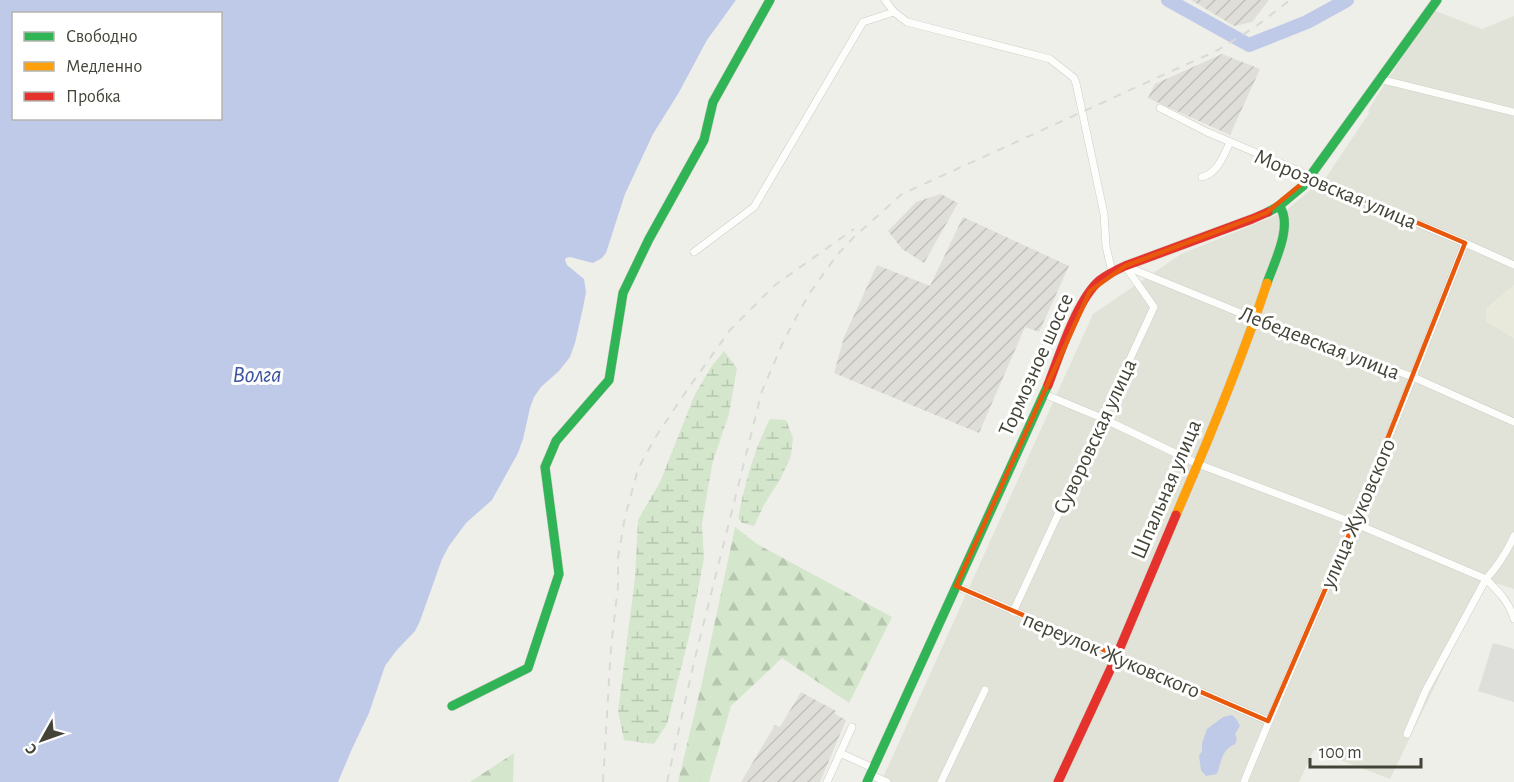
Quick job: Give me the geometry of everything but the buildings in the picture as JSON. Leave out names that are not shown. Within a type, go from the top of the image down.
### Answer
[{"type":"street","points":[[452,706],[528,668],[559,574],[545,467],[556,441],[609,380],[623,293],[649,239],[704,140],[713,102],[770,0]]},
{"type":"street","points":[[885,0],[894,12],[907,22],[1050,59],[1074,78],[1104,214],[1106,246],[1112,272]]},
{"type":"street","name":"Тормозное шоссе","points":[[870,775],[1044,394],[1079,309],[1090,291],[1112,272],[1243,223],[1279,206],[1295,193],[1310,177],[1437,0]]},
{"type":"street","points":[[694,252],[754,207],[863,22],[894,12]]},
{"type":"street","points":[[1379,79],[1514,112]]},
{"type":"street","name":"Морозовская улица","points":[[1160,108],[1230,142],[1381,209],[1514,265]]},
{"type":"street","points":[[1202,177],[1206,177],[1217,167],[1230,142]]},
{"type":"street","name":"Шпальная улица","points":[[1058,782],[1117,655],[1198,464],[1256,319],[1285,230],[1284,212],[1279,206]]},
{"type":"street","name":"улица Жуковского","points":[[1244,782],[1354,523],[1465,243]]},
{"type":"street","name":"Лебедевская улица","points":[[1125,266],[1256,319],[1413,377],[1514,422]]},
{"type":"street","name":"Суворовская улица","points":[[1013,612],[1154,307],[1125,266]]},
{"type":"street","points":[[1044,394],[1102,418],[1198,464],[1354,523],[1486,579],[1511,608],[1514,620]]},
{"type":"street","points":[[1407,734],[1426,690],[1486,579],[1495,570],[1514,536]]},
{"type":"street","name":"переулок Жуковского","points":[[956,586],[1268,721]]},
{"type":"street","points":[[941,782],[985,690]]},
{"type":"street","points":[[828,782],[852,727]]},
{"type":"street","points":[[840,753],[870,775],[887,782]]},
{"type":"highlighted area","points":[[1310,177],[1465,243],[1354,523],[1268,721],[956,586],[1090,291],[1125,266],[1266,213]]},
{"type":"shaded area","points":[[1191,0],[1269,0],[1252,22],[1234,26]]},
{"type":"shaded area","points":[[1433,10],[1482,29],[1514,16],[1514,285],[1486,309],[1486,321],[1514,338],[1514,589],[1486,580],[1390,779],[1314,750],[1299,782],[881,782],[1093,314],[1181,254],[1284,212],[1327,176]]},
{"type":"shaded area","points":[[1222,54],[1260,69],[1230,135],[1148,98],[1155,84]]},
{"type":"shaded area","points":[[941,194],[958,203],[924,263],[902,249],[888,231],[916,202]]},
{"type":"shaded area","points":[[963,217],[1069,266],[1039,332],[1025,327],[979,433],[834,373],[844,337],[877,265],[930,286]]},
{"type":"shaded area","points":[[1514,285],[1514,337],[1486,322],[1486,310]]},
{"type":"shaded area","points":[[1493,643],[1514,649],[1514,702],[1478,691]]},
{"type":"shaded area","points":[[801,692],[836,711],[835,714],[846,720],[820,782],[741,782],[775,725],[780,727]]},
{"type":"green space","points":[[724,351],[737,368],[729,414],[713,461],[702,524],[704,558],[690,632],[667,724],[654,744],[624,740],[618,711],[635,578],[638,520],[660,482],[695,394],[711,367]]},
{"type":"green space","points":[[770,419],[786,420],[793,438],[791,456],[754,526],[742,523],[738,518],[759,442]]},
{"type":"green space","points":[[735,527],[757,544],[892,617],[849,703],[782,658],[731,706],[709,782],[678,782],[703,678]]},
{"type":"green space","points":[[514,753],[513,782],[470,782]]},
{"type":"water","name":"Волга","points":[[0,0],[736,0],[707,40],[653,134],[625,194],[606,253],[593,263],[566,258],[567,265],[584,279],[586,292],[570,357],[534,397],[518,453],[492,500],[466,523],[449,546],[415,631],[385,666],[369,713],[338,782],[0,782]]},
{"type":"water","points":[[1232,715],[1240,726],[1235,734],[1237,739],[1235,744],[1224,753],[1217,774],[1206,776],[1201,770],[1199,756],[1207,729],[1223,717]]},
{"type":"waterway","points":[[1168,0],[1249,45],[1307,22],[1347,0]]},
{"type":"railway","points":[[667,782],[695,658],[762,391],[784,340],[809,294],[837,255],[902,194],[1218,50],[1255,27],[1290,0]]},
{"type":"railway","points":[[603,782],[611,647],[618,586],[618,558],[625,517],[638,469],[655,438],[730,330],[775,285],[854,229]]},
{"type":"traffic: fast","points":[[452,706],[528,668],[559,574],[545,467],[556,441],[609,380],[623,293],[649,239],[704,140],[713,102],[770,0]]},
{"type":"traffic: fast","points":[[1268,212],[1303,186],[1437,0]]},
{"type":"traffic: fast","points":[[1267,283],[1284,233],[1283,214],[1279,206]]},
{"type":"traffic: fast","points":[[867,782],[1048,385]]},
{"type":"traffic: slow","points":[[1176,515],[1224,400],[1267,283]]},
{"type":"traffic: jam","points":[[1048,385],[1076,314],[1100,280],[1125,266],[1268,212]]},
{"type":"traffic: jam","points":[[1058,782],[1117,655],[1176,515]]}]
